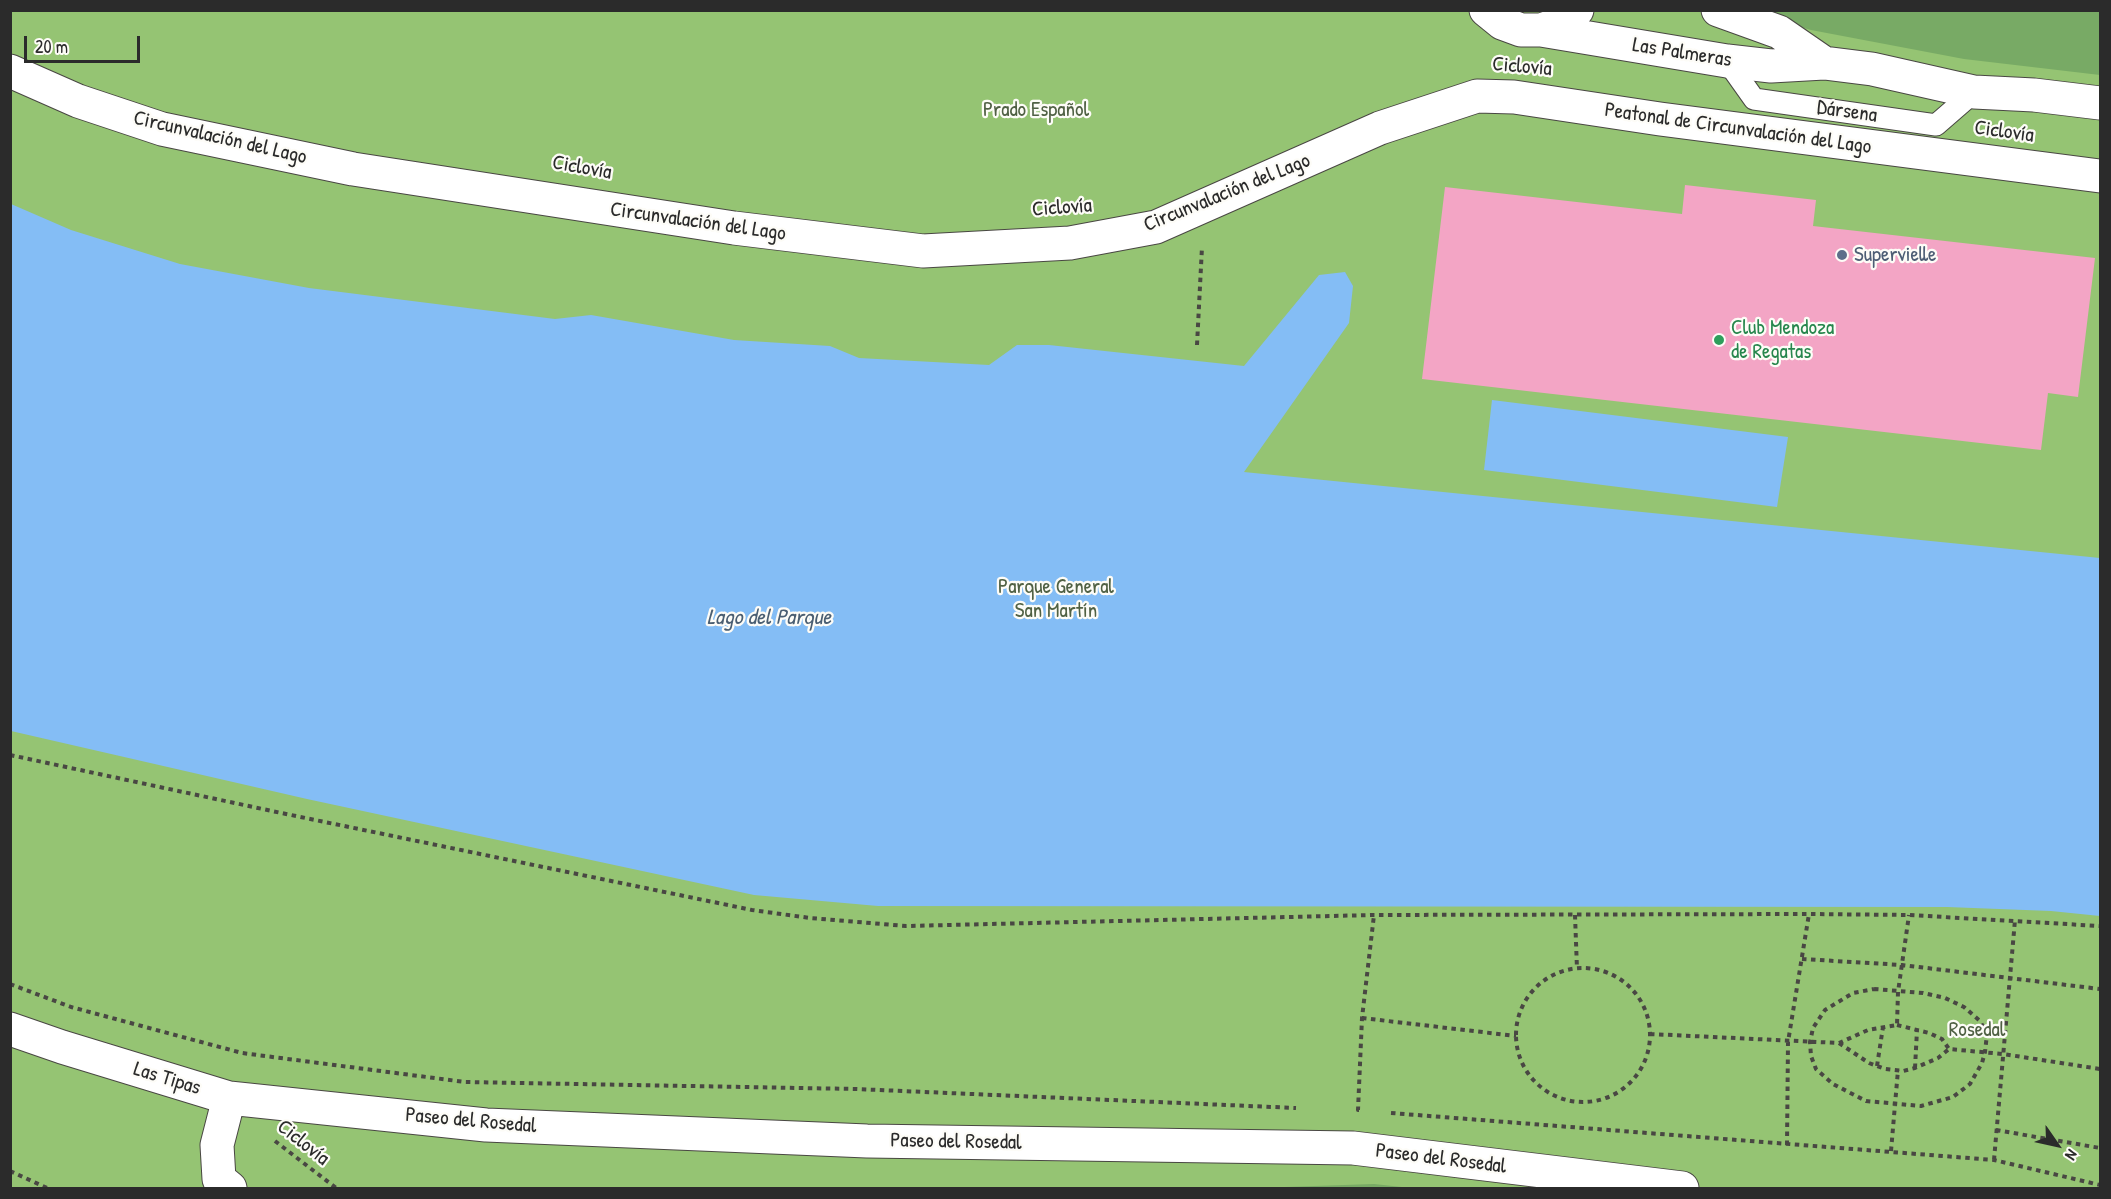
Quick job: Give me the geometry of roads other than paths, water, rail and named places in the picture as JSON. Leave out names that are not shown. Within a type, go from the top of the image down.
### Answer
[{"type":"street","name":"Las Palmeras","points":[[1486,10],[1502,23],[1521,30],[1540,30],[1727,61],[1771,66],[1824,63],[1872,69],[1974,92],[2034,95],[2100,103]]},
{"type":"street","points":[[1540,30],[1559,24],[1577,10]]},
{"type":"street","name":"Las Palmeras","points":[[1718,10],[1779,32],[1824,63]]},
{"type":"street","name":"Circunvalación del Lago","points":[[10,71],[78,101],[162,129],[353,169],[734,228],[922,251],[1070,243],[1156,227],[1380,128]]},
{"type":"street","name":"Peatonal de Circunvalación del Lago","points":[[1380,128],[1476,96],[1514,97],[1660,119],[2100,176]]},
{"type":"street","name":"Las Tipas","points":[[10,1029],[229,1098],[217,1145],[219,1179],[231,1188]]},
{"type":"street","name":"Paseo del Rosedal","points":[[229,1098],[486,1125],[867,1141],[1353,1148],[1682,1188]]},
{"type":"lane","name":"Dársena","points":[[1727,61],[1754,99],[1936,125],[1974,92]]},
{"type":"water","name":"Lago del Parque","points":[[11,204],[71,230],[180,264],[309,288],[555,319],[591,315],[734,340],[830,346],[859,358],[989,365],[1017,345],[1049,345],[1244,366],[1319,275],[1345,272],[1353,286],[1349,323],[1244,472],[2100,558],[2100,916],[2051,911],[1947,907],[878,906],[754,895],[307,799],[11,731]]},
{"type":"water","points":[[1492,400],[1788,437],[1777,507],[1484,470]]},
{"type":"place","name":"Supervielle","points":[[1842,255]]},
{"type":"place","name":"Club Mendoza de Regatas","points":[[1719,340]]},
{"type":"park label","name":"Prado Español","points":[[1036,110]]},
{"type":"park label","name":"Parque General San Martín","points":[[1056,599]]},
{"type":"park label","name":"Rosedal","points":[[1977,1030]]}]
